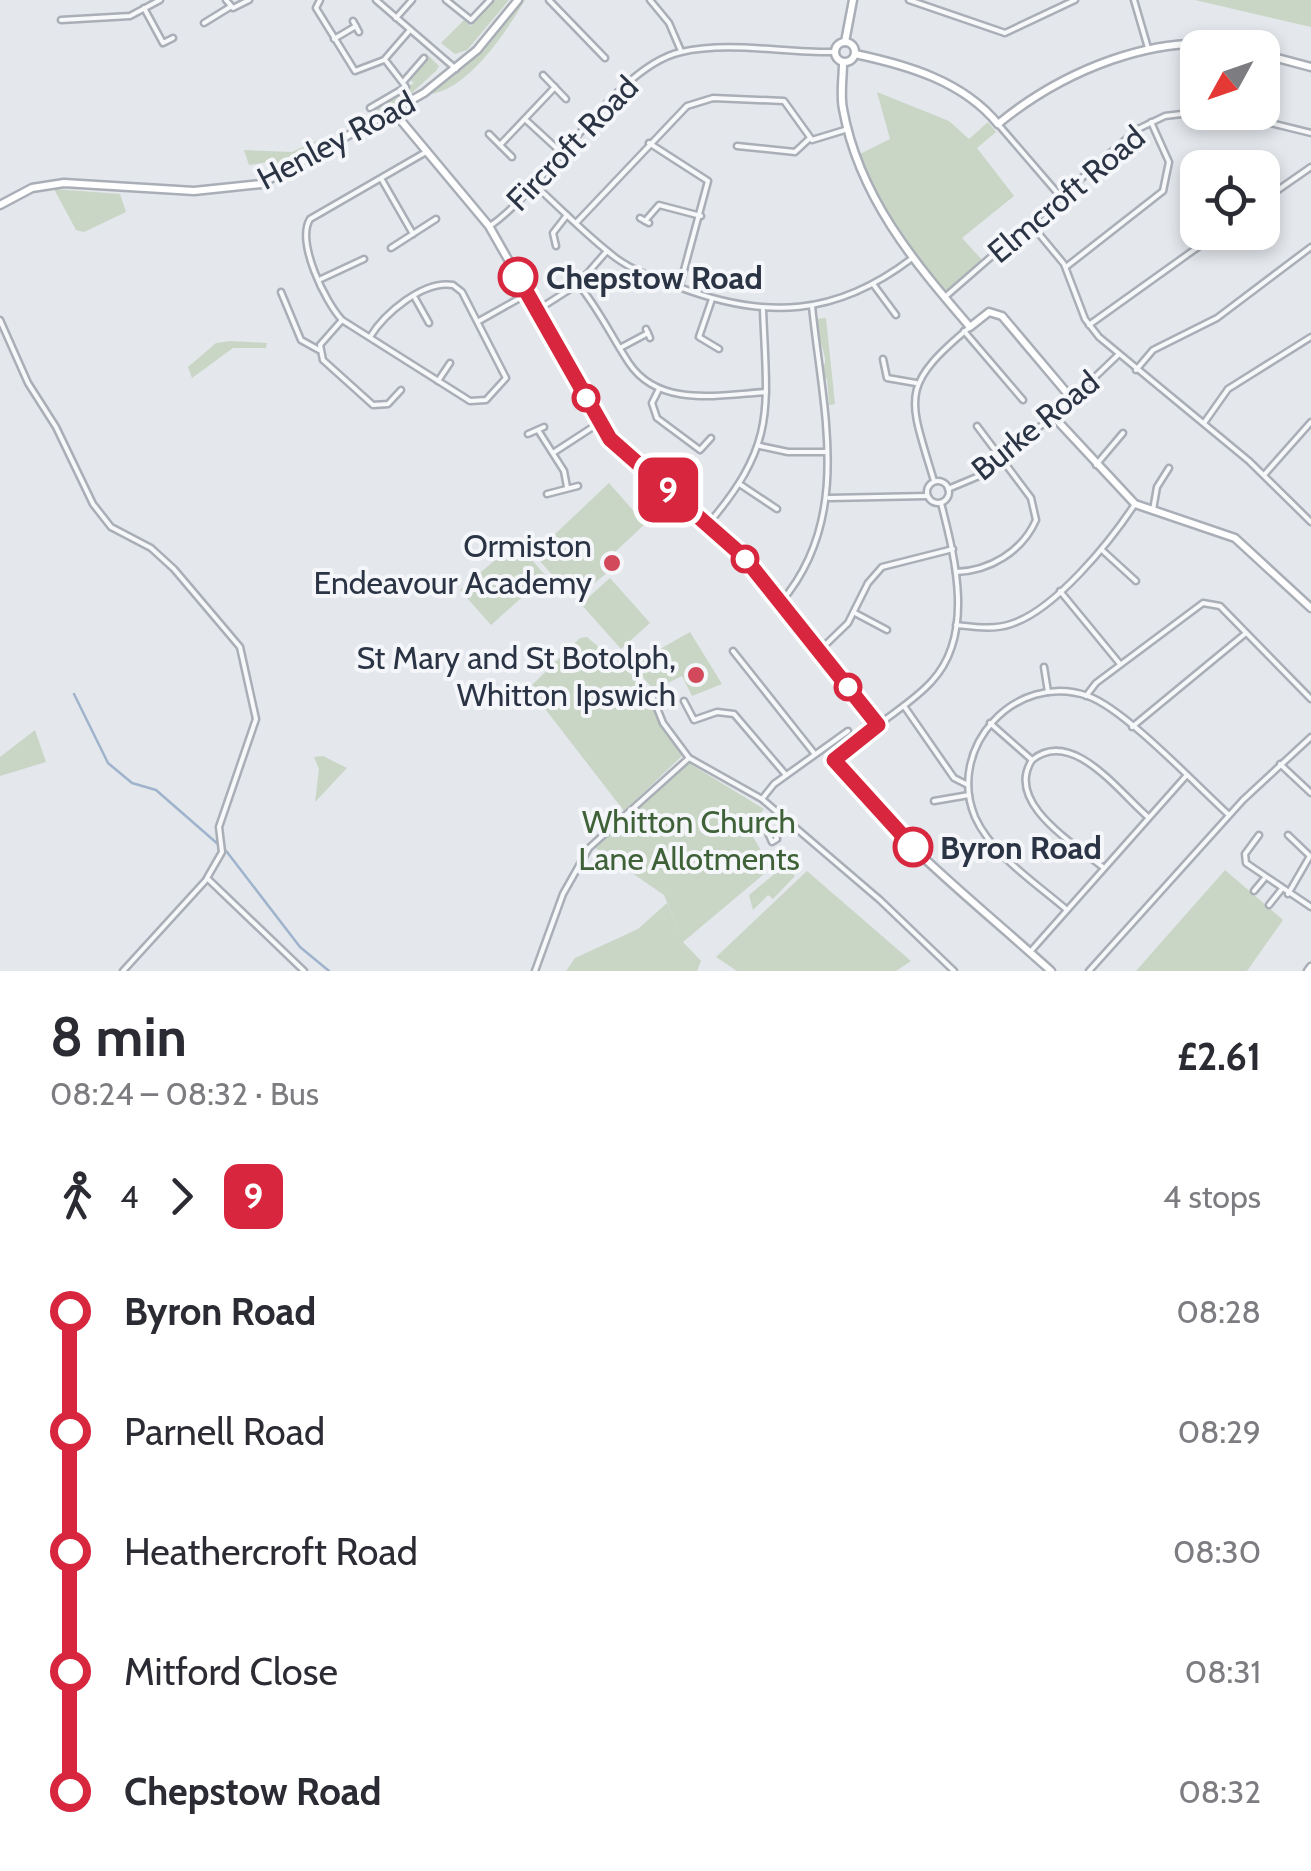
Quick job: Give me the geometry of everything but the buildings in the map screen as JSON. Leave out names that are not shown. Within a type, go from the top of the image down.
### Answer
[{"type":"street","points":[[61,20],[107,20],[160,0]]},
{"type":"street","points":[[226,0],[230,7]]},
{"type":"street","points":[[204,23],[249,0]]},
{"type":"street","points":[[320,0],[315,7],[355,71],[384,60],[410,30]]},
{"type":"street","points":[[376,0],[456,69]]},
{"type":"street","points":[[396,18],[412,0]]},
{"type":"street","points":[[446,0],[471,20],[490,0]]},
{"type":"street","name":"Henley Road","points":[[0,205],[32,188],[64,183],[130,190],[254,187],[393,110],[456,69],[518,0]]},
{"type":"street","points":[[549,0],[605,58]]},
{"type":"street","points":[[650,0],[681,52]]},
{"type":"street","points":[[657,6],[663,0]]},
{"type":"street","points":[[853,0],[845,42],[834,52],[843,63],[842,104],[848,130],[882,214],[911,258],[1023,400]]},
{"type":"street","points":[[911,0],[1005,33],[1075,0]]},
{"type":"street","points":[[1134,0],[1148,48]]},
{"type":"street","points":[[144,8],[164,43],[173,38]]},
{"type":"street","points":[[334,39],[356,26]]},
{"type":"street","points":[[845,42],[855,54],[905,66],[957,90],[998,124],[1060,196]]},
{"type":"street","points":[[998,124],[1037,96],[1148,48],[1180,45]]},
{"type":"street","name":"Fircroft Road","points":[[489,226],[536,186],[637,74],[681,52],[834,52]]},
{"type":"street","points":[[843,63],[855,54]]},
{"type":"street","points":[[404,80],[424,58]]},
{"type":"street","points":[[1280,59],[1311,67]]},
{"type":"street","points":[[370,108],[405,88],[404,80],[384,60]]},
{"type":"street","points":[[543,75],[566,99]]},
{"type":"street","points":[[500,145],[555,87]]},
{"type":"street","points":[[576,223],[683,108],[713,98],[784,101],[794,109],[809,139]]},
{"type":"street","points":[[393,110],[489,226],[599,422],[620,450],[709,523],[781,602],[878,725]]},
{"type":"street","name":"Elmcroft Road","points":[[945,297],[1151,122],[1180,116]]},
{"type":"street","points":[[526,120],[564,154]]},
{"type":"street","points":[[1066,268],[1163,191],[1168,162],[1151,122]]},
{"type":"street","points":[[1280,125],[1311,132]]},
{"type":"street","points":[[738,146],[795,152],[809,139],[822,140],[848,130]]},
{"type":"street","points":[[489,134],[512,157]]},
{"type":"street","points":[[648,143],[705,176],[708,188],[680,287]]},
{"type":"street","points":[[370,337],[384,317],[442,284],[453,285],[462,292],[505,370],[503,385],[486,400],[474,402],[342,320],[305,238],[308,222],[426,152]]},
{"type":"street","points":[[1280,188],[1311,166]]},
{"type":"street","points":[[382,180],[412,234]]},
{"type":"street","points":[[536,186],[607,251],[631,267],[712,299],[764,308],[812,306],[873,284],[911,258]]},
{"type":"street","points":[[645,220],[660,205],[701,216]]},
{"type":"street","points":[[556,246],[553,233],[568,215]]},
{"type":"street","points":[[391,248],[436,219]]},
{"type":"street","points":[[1030,223],[1066,268],[1088,325],[1118,355],[1264,475],[1311,522]]},
{"type":"street","points":[[1136,370],[1153,350],[1217,318],[1311,248]]},
{"type":"street","points":[[1088,325],[1194,250]]},
{"type":"street","points":[[536,310],[578,284],[607,251]]},
{"type":"street","points":[[321,279],[364,259]]},
{"type":"street","points":[[578,284],[597,307],[634,370],[659,389],[695,396],[766,392]]},
{"type":"street","points":[[873,284],[896,315]]},
{"type":"street","points":[[478,321],[527,294]]},
{"type":"street","points":[[280,296],[302,342],[319,350],[323,360],[368,402],[384,406],[401,390]]},
{"type":"street","points":[[415,298],[429,323]]},
{"type":"street","points":[[712,299],[699,334],[702,341],[719,348]]},
{"type":"street","points":[[781,602],[802,577],[820,540],[828,498],[812,306]]},
{"type":"street","points":[[709,523],[741,485],[760,446],[766,392],[764,308]]},
{"type":"street","points":[[834,760],[904,706],[942,667],[956,625],[956,572],[941,503],[948,489],[934,482],[914,410],[916,383],[926,366],[994,311],[1072,399]]},
{"type":"street","points":[[0,320],[28,383],[56,427],[93,504],[111,526],[151,548],[174,569],[240,647],[256,719],[219,827],[222,852],[208,878],[123,971]]},
{"type":"street","points":[[319,350],[342,320]]},
{"type":"street","points":[[620,348],[648,333]]},
{"type":"street","points":[[1203,425],[1228,389],[1311,336]]},
{"type":"street","name":"Burke Road","points":[[948,489],[1002,460],[1118,355]]},
{"type":"street","points":[[882,359],[887,378],[916,383]]},
{"type":"street","points":[[438,381],[450,363]]},
{"type":"street","points":[[659,389],[652,403],[657,418],[700,450],[711,438]]},
{"type":"street","points":[[396,396],[403,400]]},
{"type":"street","points":[[1053,416],[1135,504],[1235,538],[1311,608]]},
{"type":"street","points":[[552,454],[599,422]]},
{"type":"street","points":[[1264,475],[1311,422]]},
{"type":"street","points":[[956,572],[998,561],[1035,524],[1033,501],[977,426]]},
{"type":"street","points":[[528,434],[541,429],[564,471],[567,487]]},
{"type":"street","points":[[1096,465],[1122,434]]},
{"type":"street","points":[[760,446],[788,452],[826,452]]},
{"type":"street","points":[[1153,513],[1156,489],[1169,468]]},
{"type":"street","points":[[927,496],[928,487],[934,482]]},
{"type":"street","points":[[741,485],[777,509]]},
{"type":"street","points":[[547,494],[556,497],[567,487],[578,486]]},
{"type":"street","points":[[828,498],[888,500],[927,496],[941,503]]},
{"type":"street","points":[[956,625],[1010,625],[1030,615],[1102,550],[1135,504]]},
{"type":"street","points":[[820,651],[855,613],[868,582],[882,566],[952,549]]},
{"type":"street","points":[[1102,550],[1136,581]]},
{"type":"street","points":[[1059,590],[1120,664]]},
{"type":"street","points":[[1086,696],[1120,664],[1199,603],[1215,603],[1311,699]]},
{"type":"street","points":[[855,613],[886,630]]},
{"type":"street","points":[[1132,727],[1246,633]]},
{"type":"street","points":[[733,650],[814,753]]},
{"type":"street","points":[[1044,666],[1048,692]]},
{"type":"street","points":[[1066,910],[989,840],[969,795],[973,751],[990,723],[1014,703],[1048,692],[1086,696],[1132,727],[1229,815]]},
{"type":"street","points":[[652,698],[663,723],[688,758],[762,798],[868,888],[954,971]]},
{"type":"street","points":[[684,702],[694,720],[718,712],[734,714],[786,775]]},
{"type":"street","points":[[904,706],[954,778],[968,785]]},
{"type":"street","points":[[990,723],[1032,760]]},
{"type":"street","points":[[762,798],[814,753],[826,752],[848,731]]},
{"type":"street","points":[[1089,971],[1229,815],[1311,737]]},
{"type":"street","points":[[1104,868],[1030,801],[1024,780],[1032,760],[1052,748],[1070,750],[1148,818]]},
{"type":"street","points":[[826,752],[896,833],[1051,971]]},
{"type":"street","points":[[535,971],[563,894],[589,848],[688,758]]},
{"type":"street","points":[[1280,764],[1311,793]]},
{"type":"street","points":[[1030,952],[1186,776]]},
{"type":"street","points":[[934,801],[969,795]]},
{"type":"street","points":[[776,833],[782,829]]},
{"type":"street","points":[[1259,835],[1244,858],[1264,879],[1311,907]]},
{"type":"street","points":[[1288,836],[1310,856],[1288,894]]},
{"type":"street","points":[[208,878],[304,971]]},
{"type":"street","points":[[1254,891],[1264,879]]},
{"type":"street","points":[[1269,905],[1281,890]]},
{"type":"green space","points":[[494,0],[509,0],[467,50],[455,54],[441,43],[464,20],[471,26]]},
{"type":"green space","points":[[521,0],[525,0],[507,28],[472,71],[444,90],[429,94],[475,58]]},
{"type":"green space","points":[[1195,0],[1311,0],[1311,27]]},
{"type":"green space","points":[[429,56],[439,66],[436,71],[405,99],[373,116],[371,111],[414,83],[409,79]]},
{"type":"green space","points":[[877,92],[949,121],[969,139],[988,122],[996,132],[977,148],[1014,196],[962,238],[984,262],[945,297],[897,241],[858,155],[890,139]]},
{"type":"green space","points":[[318,140],[323,142],[279,169],[270,162],[249,165],[244,150],[292,152]]},
{"type":"green space","points":[[54,189],[120,194],[126,212],[84,232],[76,230]]},
{"type":"green space","points":[[826,318],[835,404],[824,406],[829,404],[827,379],[821,378],[819,365],[825,364],[825,358],[815,319]]},
{"type":"green space","points":[[216,343],[267,343],[266,348],[233,348],[192,378],[188,367]]},
{"type":"green space","points":[[609,483],[645,524],[616,551],[614,567],[581,594],[559,583],[534,554]]},
{"type":"green space","points":[[516,542],[546,576],[491,625],[460,590]]},
{"type":"green space","points":[[610,578],[650,623],[621,649],[581,604]]},
{"type":"green space","points":[[690,632],[722,684],[692,696],[682,676],[654,690],[632,665]]},
{"type":"green space","name":"Ormiston Endeavour Academy","points":[[587,637],[645,686],[656,715],[684,754],[624,811],[529,688],[580,638]]},
{"type":"green space","points":[[35,730],[46,762],[0,776],[0,757]]},
{"type":"green space","points":[[323,756],[347,768],[315,802],[319,769],[314,757]]},
{"type":"green space","name":"Whitton Church Lane Allotments","points":[[687,762],[764,809],[748,828],[771,868],[683,942],[701,961],[697,971],[566,971],[575,958],[638,929],[667,903],[683,941],[664,895],[594,847]]},
{"type":"green space","points":[[784,866],[795,876],[773,899],[768,895],[753,910],[749,895]]},
{"type":"green space","points":[[1225,870],[1283,920],[1247,971],[1136,971]]},
{"type":"green space","points":[[807,871],[911,961],[896,971],[737,971],[716,957]]},
{"type":"waterway","points":[[74,694],[108,763],[132,783],[156,790],[227,852],[300,947],[329,971]]},
{"type":"bus line","name":"9","points":[[518,277],[610,439],[744,557],[878,725],[834,760],[862,796],[913,847]]},
{"type":"place","name":"Chepstow Road","points":[[518,277]]},
{"type":"place","name":"Ormiston Endeavour Academy","points":[[612,563]]},
{"type":"place","name":"St Mary and St Botolph, Whitton Ipswich","points":[[696,675]]},
{"type":"place","name":"Byron Road","points":[[913,847]]}]
